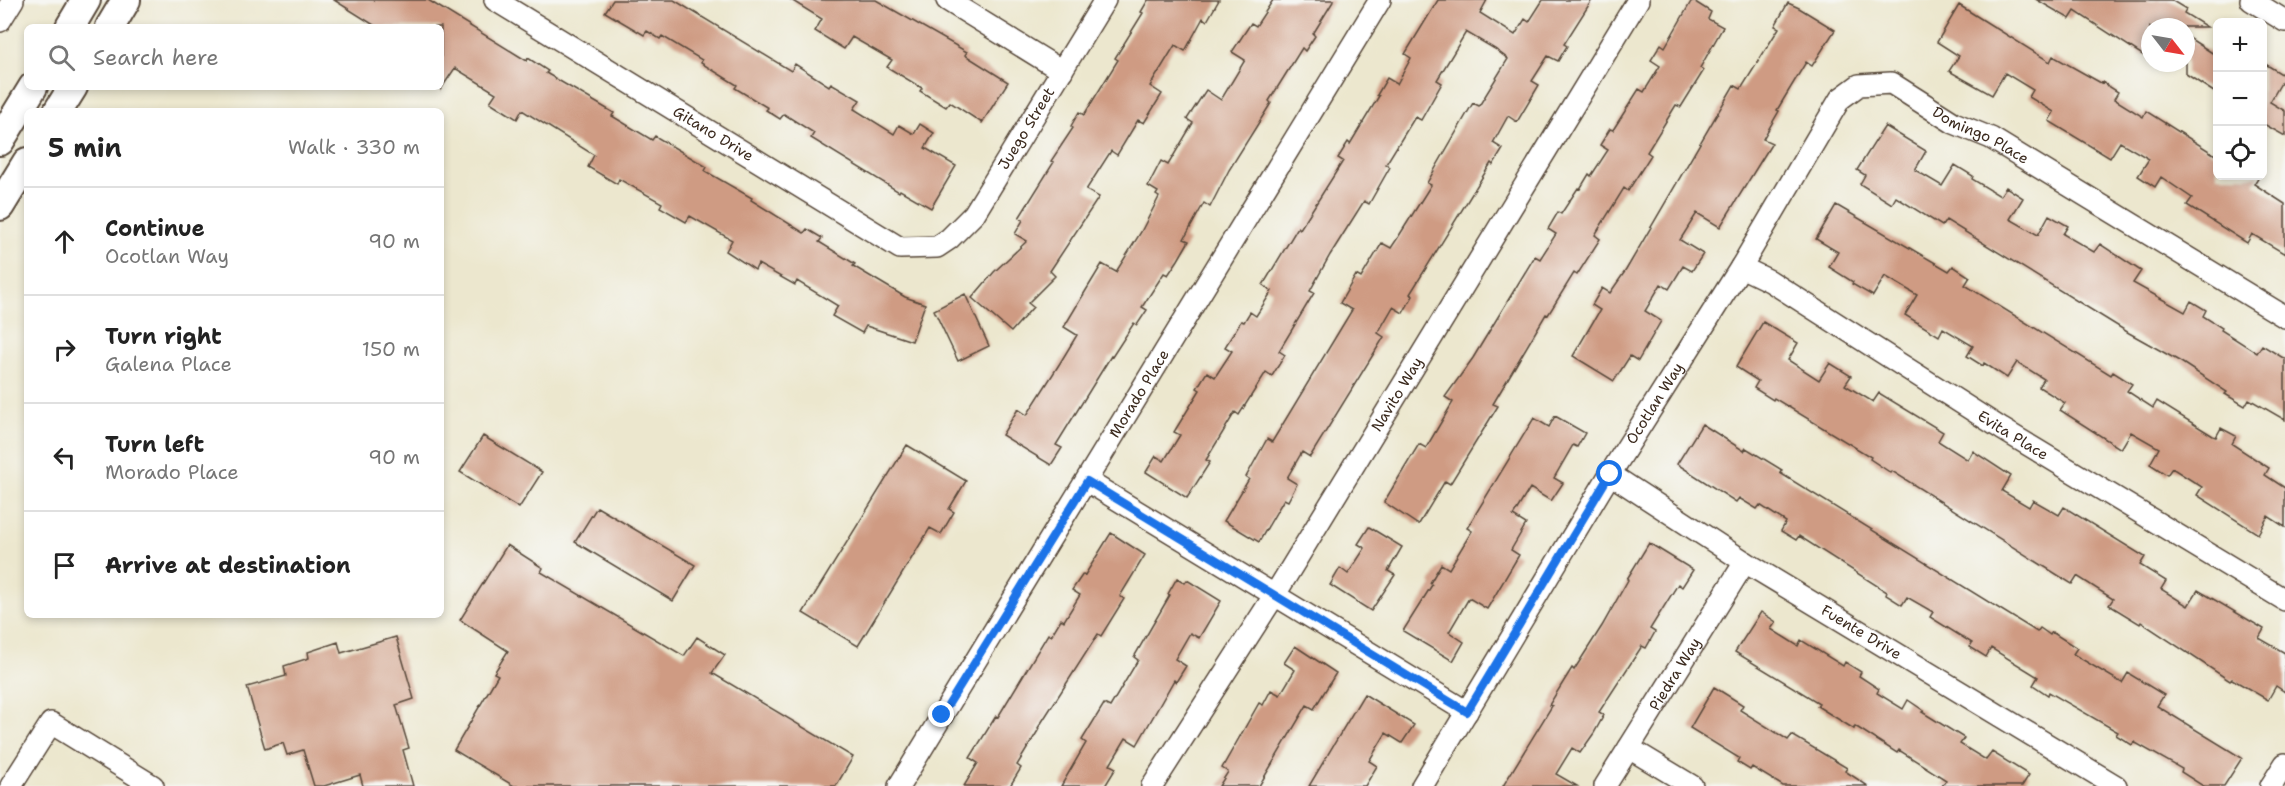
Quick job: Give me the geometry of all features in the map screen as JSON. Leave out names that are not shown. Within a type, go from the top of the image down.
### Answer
[{"type":"street","points":[[0,21],[13,0]]},
{"type":"street","points":[[72,24],[86,0]]},
{"type":"street","points":[[112,24],[126,0]]},
{"type":"street","name":"Gitano Drive","points":[[495,0],[900,248],[937,247]]},
{"type":"street","points":[[947,0],[1062,70]]},
{"type":"street","name":"Juego Street","points":[[937,247],[949,239],[974,214],[1106,0]]},
{"type":"street","name":"Morado Place","points":[[899,786],[1380,0]]},
{"type":"street","name":"Navito Way","points":[[1152,786],[1274,596],[1638,0]]},
{"type":"street","points":[[2251,0],[2285,21]]},
{"type":"street","name":"Domingo Place","points":[[1741,267],[1840,99],[1859,85],[1891,83],[1954,123],[1991,138],[2285,317]]},
{"type":"street","points":[[0,141],[31,90]]},
{"type":"street","points":[[60,108],[71,90]]},
{"type":"street","points":[[0,206],[24,167]]},
{"type":"street","name":"Ocotlan Way","points":[[1422,786],[1610,474],[1741,267]]},
{"type":"street","name":"Evita Place","points":[[1741,267],[1770,281],[2002,429],[2285,600]]},
{"type":"street","name":"Fuente Drive","points":[[1610,474],[1744,562],[2116,786]]},
{"type":"street","points":[[1087,481],[1467,712]]},
{"type":"street","name":"Piedra Way","points":[[1605,786],[1744,562]]},
{"type":"street","points":[[12,786],[51,723],[153,786]]},
{"type":"street","points":[[1629,748],[1692,786]]},
{"type":"street","points":[[2271,786],[2285,764]]},
{"type":"building","points":[[334,0],[428,0],[527,61],[528,58],[548,71],[546,73],[614,113],[612,116],[652,140],[655,136],[707,167],[705,171],[752,198],[751,200],[804,233],[807,229],[822,238],[819,242],[855,264],[853,266],[905,297],[925,304],[912,341],[866,326],[862,333],[832,316],[838,306],[797,281],[795,285],[758,264],[755,270],[726,251],[732,240],[690,216],[686,222],[660,207],[662,203],[619,179],[617,184],[588,167],[594,155],[522,110],[517,119],[490,102],[496,93],[455,68],[444,84],[444,24],[372,24]]},
{"type":"building","points":[[613,0],[674,0],[791,71],[795,64],[829,86],[831,83],[860,100],[854,109],[894,134],[899,125],[914,134],[920,124],[934,133],[925,148],[956,166],[931,208],[900,190],[899,192],[811,138],[814,133],[784,114],[780,119],[766,110],[768,108],[735,88],[737,85],[701,63],[702,60],[662,36],[660,39],[647,31],[644,35],[605,12]]},
{"type":"building","points":[[791,0],[876,0],[967,52],[965,55],[1008,82],[982,123],[950,102],[946,107],[920,91],[922,88],[887,67],[892,60],[852,37],[844,49],[815,31],[822,19]]},
{"type":"building","points":[[1148,0],[1219,0],[1207,21],[1203,18],[1185,51],[1175,45],[1150,86],[1162,94],[1144,123],[1138,120],[1117,155],[1111,151],[1086,190],[1099,197],[1050,271],[1055,276],[1028,303],[1033,307],[1011,332],[972,298],[994,272],[1027,241],[1015,234],[1023,220],[1019,218],[1054,162],[1051,161],[1073,128],[1071,126],[1079,112],[1084,115],[1118,60],[1115,58],[1143,13],[1141,12]]},
{"type":"building","points":[[1273,0],[1334,0],[1313,34],[1315,36],[1305,51],[1302,48],[1269,101],[1271,103],[1229,170],[1210,207],[1204,203],[1184,239],[1189,241],[1178,260],[1168,275],[1164,273],[1142,307],[1147,310],[1137,325],[1134,323],[1111,356],[1056,445],[1062,448],[1051,465],[1002,435],[1018,409],[1027,415],[1060,363],[1077,335],[1064,327],[1102,264],[1116,272],[1159,197],[1156,195],[1158,192],[1148,186],[1161,161],[1168,165],[1193,123],[1187,119],[1206,90],[1221,100],[1245,60],[1232,52],[1251,23],[1256,26]]},
{"type":"building","points":[[1438,0],[1487,0],[1480,13],[1515,35],[1525,19],[1529,22],[1543,0],[1592,0],[1564,44],[1567,46],[1558,61],[1548,56],[1532,81],[1539,85],[1517,122],[1508,116],[1493,143],[1503,149],[1493,165],[1491,163],[1410,294],[1413,296],[1403,313],[1393,307],[1378,333],[1384,337],[1310,457],[1302,452],[1287,478],[1297,484],[1288,501],[1284,499],[1259,542],[1224,521],[1249,479],[1246,477],[1267,439],[1272,442],[1352,310],[1340,303],[1356,275],[1361,278],[1382,243],[1391,248],[1431,185],[1427,183],[1473,103],[1479,106],[1508,59],[1495,49],[1466,32],[1437,80],[1442,83],[1421,120],[1415,117],[1386,164],[1390,167],[1369,204],[1364,201],[1330,255],[1310,291],[1314,293],[1279,351],[1285,355],[1272,376],[1266,372],[1239,415],[1235,412],[1206,460],[1210,462],[1187,498],[1146,472],[1156,456],[1164,461],[1180,435],[1174,432],[1200,390],[1197,388],[1207,372],[1215,377],[1232,351],[1225,347],[1241,321],[1244,322],[1250,312],[1256,316],[1272,291],[1263,285],[1298,227],[1300,229],[1343,161],[1338,158],[1348,142],[1350,144],[1379,96],[1377,95],[1387,78],[1397,84],[1411,58],[1405,54]]},
{"type":"building","points":[[1692,0],[1711,12],[1708,19],[1723,27],[1700,68],[1704,70],[1681,107],[1676,105],[1647,152],[1651,155],[1628,191],[1624,188],[1595,235],[1600,239],[1577,275],[1574,273],[1548,315],[1546,314],[1493,404],[1498,406],[1450,484],[1445,481],[1417,524],[1384,502],[1419,444],[1426,448],[1453,402],[1445,397],[1473,358],[1535,256],[1540,259],[1556,234],[1548,229],[1558,212],[1561,214],[1608,150],[1600,145],[1610,129],[1613,130],[1639,89],[1644,92],[1660,66],[1651,60],[1661,44],[1665,47]]},
{"type":"building","points":[[2037,0],[2171,0],[2186,9],[2184,13],[2192,18],[2141,18],[2141,54],[2075,11],[2070,19]]},
{"type":"building","points":[[1788,3],[1835,30],[1812,66],[1806,62],[1777,110],[1779,111],[1763,139],[1772,143],[1720,227],[1697,213],[1680,240],[1703,254],[1692,271],[1683,266],[1669,289],[1661,284],[1645,311],[1661,321],[1638,361],[1630,356],[1614,381],[1573,356],[1600,310],[1592,305],[1602,288],[1610,293],[1626,270],[1734,85],[1741,89],[1779,28],[1775,26]]},
{"type":"building","points":[[1959,5],[2050,62],[2053,56],[2102,82],[2118,92],[2114,99],[2143,117],[2146,111],[2213,153],[2213,180],[2256,180],[2254,184],[2285,204],[2285,254],[2252,234],[2247,243],[2187,205],[2192,198],[2161,177],[2155,187],[2138,176],[2149,159],[2120,142],[2110,158],[2049,121],[2054,112],[2029,97],[2033,90],[2005,73],[1992,95],[1949,71],[1959,56],[1937,42]]},
{"type":"building","points":[[2195,20],[2207,27],[2195,27]]},
{"type":"building","points":[[2195,42],[2213,53],[2213,91],[2186,72],[2195,72]]},
{"type":"building","points":[[2267,65],[2285,76],[2270,102],[2285,111],[2285,136],[2267,126]]},
{"type":"building","points":[[1885,126],[1926,151],[1915,170],[1942,186],[1955,165],[1973,176],[1972,179],[2000,196],[2006,187],[2023,198],[2010,219],[2038,235],[2049,215],[2068,226],[2063,234],[2094,252],[2100,244],[2141,271],[2133,283],[2185,312],[2191,301],[2206,310],[2203,316],[2257,353],[2262,345],[2285,359],[2285,420],[2249,399],[2245,406],[2181,362],[2129,333],[1946,220],[1942,226],[1896,197],[1892,204],[1860,184],[1865,175],[1857,170]]},
{"type":"building","points":[[1836,205],[1949,271],[1953,266],[1970,277],[1965,285],[2111,375],[2113,372],[2132,384],[2127,391],[2153,408],[2157,401],[2213,436],[2216,437],[2221,428],[2236,436],[2232,444],[2269,468],[2265,475],[2285,488],[2285,527],[2268,516],[2258,534],[2197,495],[2202,487],[2172,468],[2167,475],[2150,464],[2159,448],[2131,432],[2121,449],[2060,410],[2065,403],[2039,387],[2044,379],[2017,362],[2007,378],[1984,363],[1983,366],[1967,356],[1973,346],[1943,328],[1939,336],[1905,315],[1917,295],[1885,276],[1873,296],[1852,284],[1853,282],[1829,267],[1838,252],[1816,239]]},
{"type":"building","points":[[965,294],[989,346],[958,361],[934,310]]},
{"type":"building","points":[[1763,322],[1798,343],[1788,360],[1819,380],[1830,363],[1851,376],[1845,385],[1873,402],[1879,393],[1943,432],[1938,441],[1968,460],[1973,451],[2011,476],[2002,491],[2029,507],[2033,500],[2059,515],[2064,507],[2145,557],[2140,565],[2166,581],[2161,589],[2188,606],[2198,590],[2264,629],[2259,638],[2285,653],[2285,692],[2276,686],[2268,700],[2232,679],[2230,681],[2141,622],[2140,624],[2109,605],[2113,599],[2077,576],[2072,584],[1892,471],[1891,473],[1870,459],[1871,457],[1754,388],[1758,381],[1736,367]]},
{"type":"building","points":[[1555,416],[1585,433],[1577,447],[1573,445],[1554,478],[1563,483],[1551,501],[1530,488],[1513,516],[1526,524],[1511,550],[1519,555],[1487,609],[1469,598],[1449,632],[1464,642],[1453,661],[1403,631],[1432,585],[1430,583],[1441,564],[1449,569],[1472,531],[1467,528],[1534,418],[1549,427]]},
{"type":"building","points":[[1702,424],[1744,451],[1746,448],[1782,470],[1780,473],[2037,632],[2040,628],[2050,635],[2052,632],[2077,648],[2073,654],[2122,683],[2128,673],[2164,695],[2157,706],[2242,758],[2224,786],[2203,786],[2181,772],[2182,769],[2134,742],[2132,745],[2116,735],[2118,732],[2033,685],[2038,677],[1991,648],[1986,657],[1970,647],[1972,643],[1930,617],[1933,612],[1907,597],[1902,605],[1886,595],[1887,592],[1799,536],[1796,540],[1781,531],[1786,522],[1760,505],[1757,509],[1739,498],[1736,502],[1677,464]]},
{"type":"building","points":[[483,436],[542,472],[519,508],[460,472]]},
{"type":"building","points":[[907,445],[966,481],[949,509],[954,512],[941,534],[930,528],[858,646],[803,613]]},
{"type":"building","points":[[597,507],[695,565],[673,601],[575,542]]},
{"type":"building","points":[[1369,527],[1402,547],[1388,571],[1395,575],[1371,611],[1330,585],[1340,568],[1348,574],[1365,548],[1358,544]]},
{"type":"building","points":[[1111,533],[1145,555],[1120,596],[1124,599],[1101,636],[1098,634],[1038,728],[1017,765],[1021,768],[1010,786],[964,786],[978,763],[970,758],[996,716],[998,717],[1048,634],[1051,636],[1061,619],[1064,621],[1080,595],[1072,590],[1083,574],[1085,575]]},
{"type":"building","points":[[1649,543],[1693,570],[1682,587],[1678,584],[1650,629],[1655,632],[1646,648],[1642,646],[1599,712],[1604,715],[1594,733],[1580,753],[1572,748],[1556,774],[1577,786],[1503,786],[1552,706],[1549,705],[1602,626]]},
{"type":"building","points":[[507,545],[543,568],[541,572],[684,656],[697,637],[725,655],[712,673],[853,757],[836,786],[514,786],[454,750],[498,675],[494,673],[508,651],[460,620]]},
{"type":"building","points":[[1177,578],[1185,583],[1187,580],[1221,601],[1199,638],[1190,633],[1175,659],[1186,666],[1176,682],[1174,680],[1137,745],[1126,738],[1110,765],[1116,768],[1105,786],[1061,786],[1086,743],[1082,740],[1104,704],[1110,707],[1138,660],[1134,657],[1170,595],[1168,594]]},
{"type":"building","points":[[1761,612],[1776,622],[1771,629],[1798,646],[1801,640],[1843,666],[1845,662],[1861,672],[1859,676],[1879,689],[1877,693],[1903,709],[1908,700],[1924,711],[1922,712],[1964,738],[1960,744],[1986,760],[1992,752],[2029,775],[2022,786],[1942,786],[1946,780],[1899,750],[1897,753],[1855,726],[1854,729],[1817,706],[1819,703],[1735,652]]},
{"type":"building","points":[[396,637],[414,699],[396,705],[409,748],[403,750],[413,786],[363,786],[360,775],[324,786],[314,786],[303,750],[287,755],[283,743],[265,749],[247,687],[286,676],[284,666],[309,658],[308,652],[338,642],[341,653]]},
{"type":"building","points":[[1295,646],[1336,673],[1314,709],[1307,705],[1259,786],[1219,786],[1228,772],[1222,768],[1259,703],[1263,705],[1271,690],[1280,695],[1295,670],[1284,663]]},
{"type":"building","points":[[1714,687],[1743,705],[1740,710],[1788,740],[1792,735],[1847,768],[1845,771],[1868,786],[1783,786],[1752,767],[1750,770],[1737,762],[1739,758],[1690,728]]},
{"type":"building","points":[[1364,694],[1414,725],[1402,743],[1386,733],[1369,761],[1377,766],[1365,786],[1309,786]]},
{"type":"route","points":[[942,715],[1087,481],[1467,712],[1610,474]]}]
